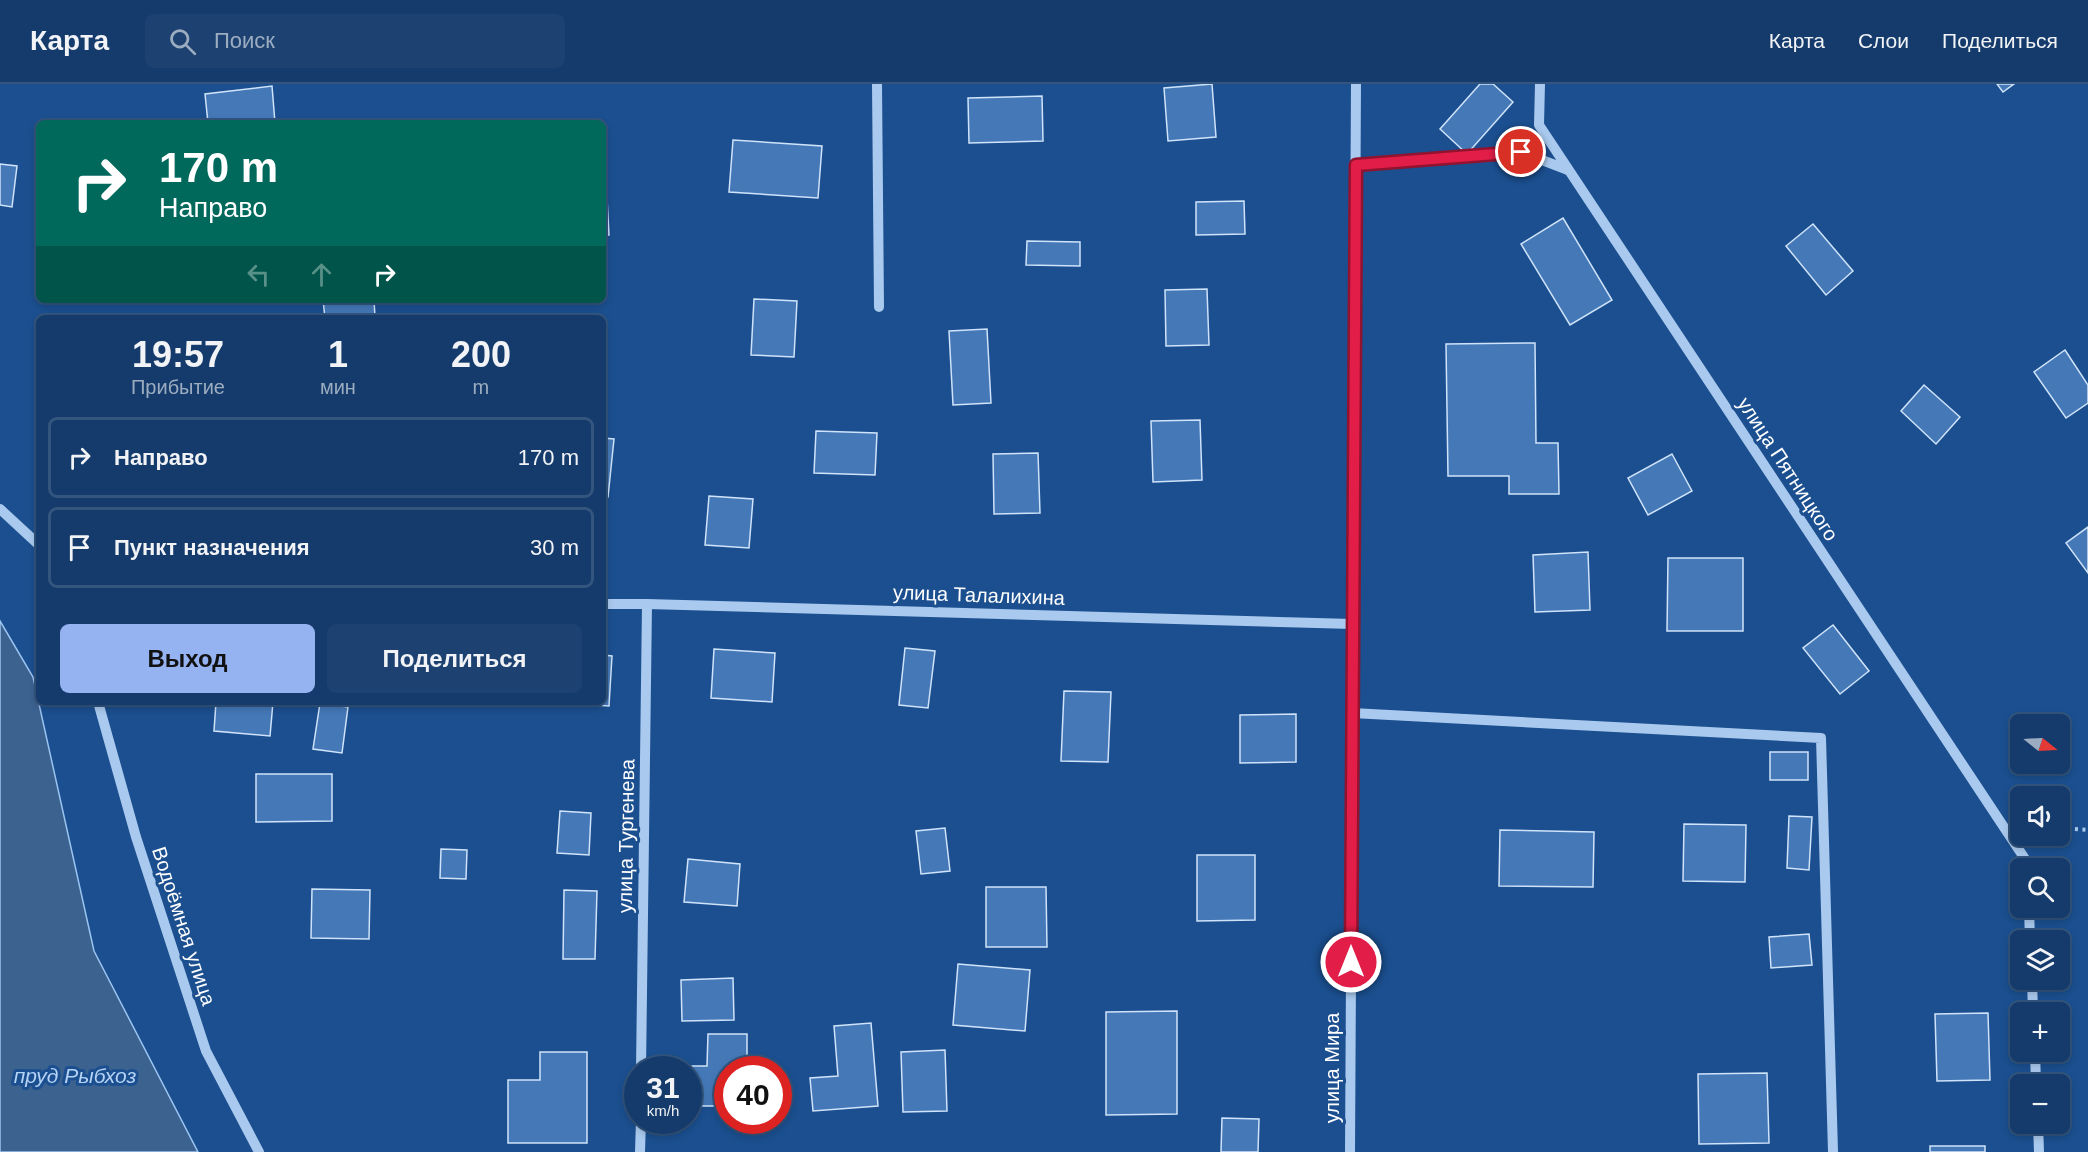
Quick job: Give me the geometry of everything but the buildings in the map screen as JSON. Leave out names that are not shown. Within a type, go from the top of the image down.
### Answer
[{"type":"street","points":[[877,84],[879,307]]},
{"type":"street","name":"улица Мира","points":[[1350,1152],[1356,84]]},
{"type":"street","name":"улица Пятницкого","points":[[1540,84],[1539,125],[2024,858]]},
{"type":"street","points":[[1356,165],[1521,152],[1569,170]]},
{"type":"street","points":[[0,509],[36,542]]},
{"type":"street","name":"улица Талалихина","points":[[606,604],[1353,624]]},
{"type":"street","name":"улица Тургенева","points":[[641,1056],[647,604]]},
{"type":"street","name":"Водоёмная улица","points":[[99,705],[136,837],[206,1051],[259,1152]]},
{"type":"street","points":[[1352,713],[1821,738],[1833,1152]]},
{"type":"street","points":[[640,1152],[641,1134]]},
{"type":"street","points":[[2038,1134],[2039,1152]]},
{"type":"path","points":[[2070,829],[2088,830]]},
{"type":"water","name":"пруд Рыбхоз","points":[[0,621],[33,677],[36,705],[39,705],[94,951],[198,1152],[0,1152]]},
{"type":"route","points":[[1351,962],[1356,165],[1521,152]]}]
